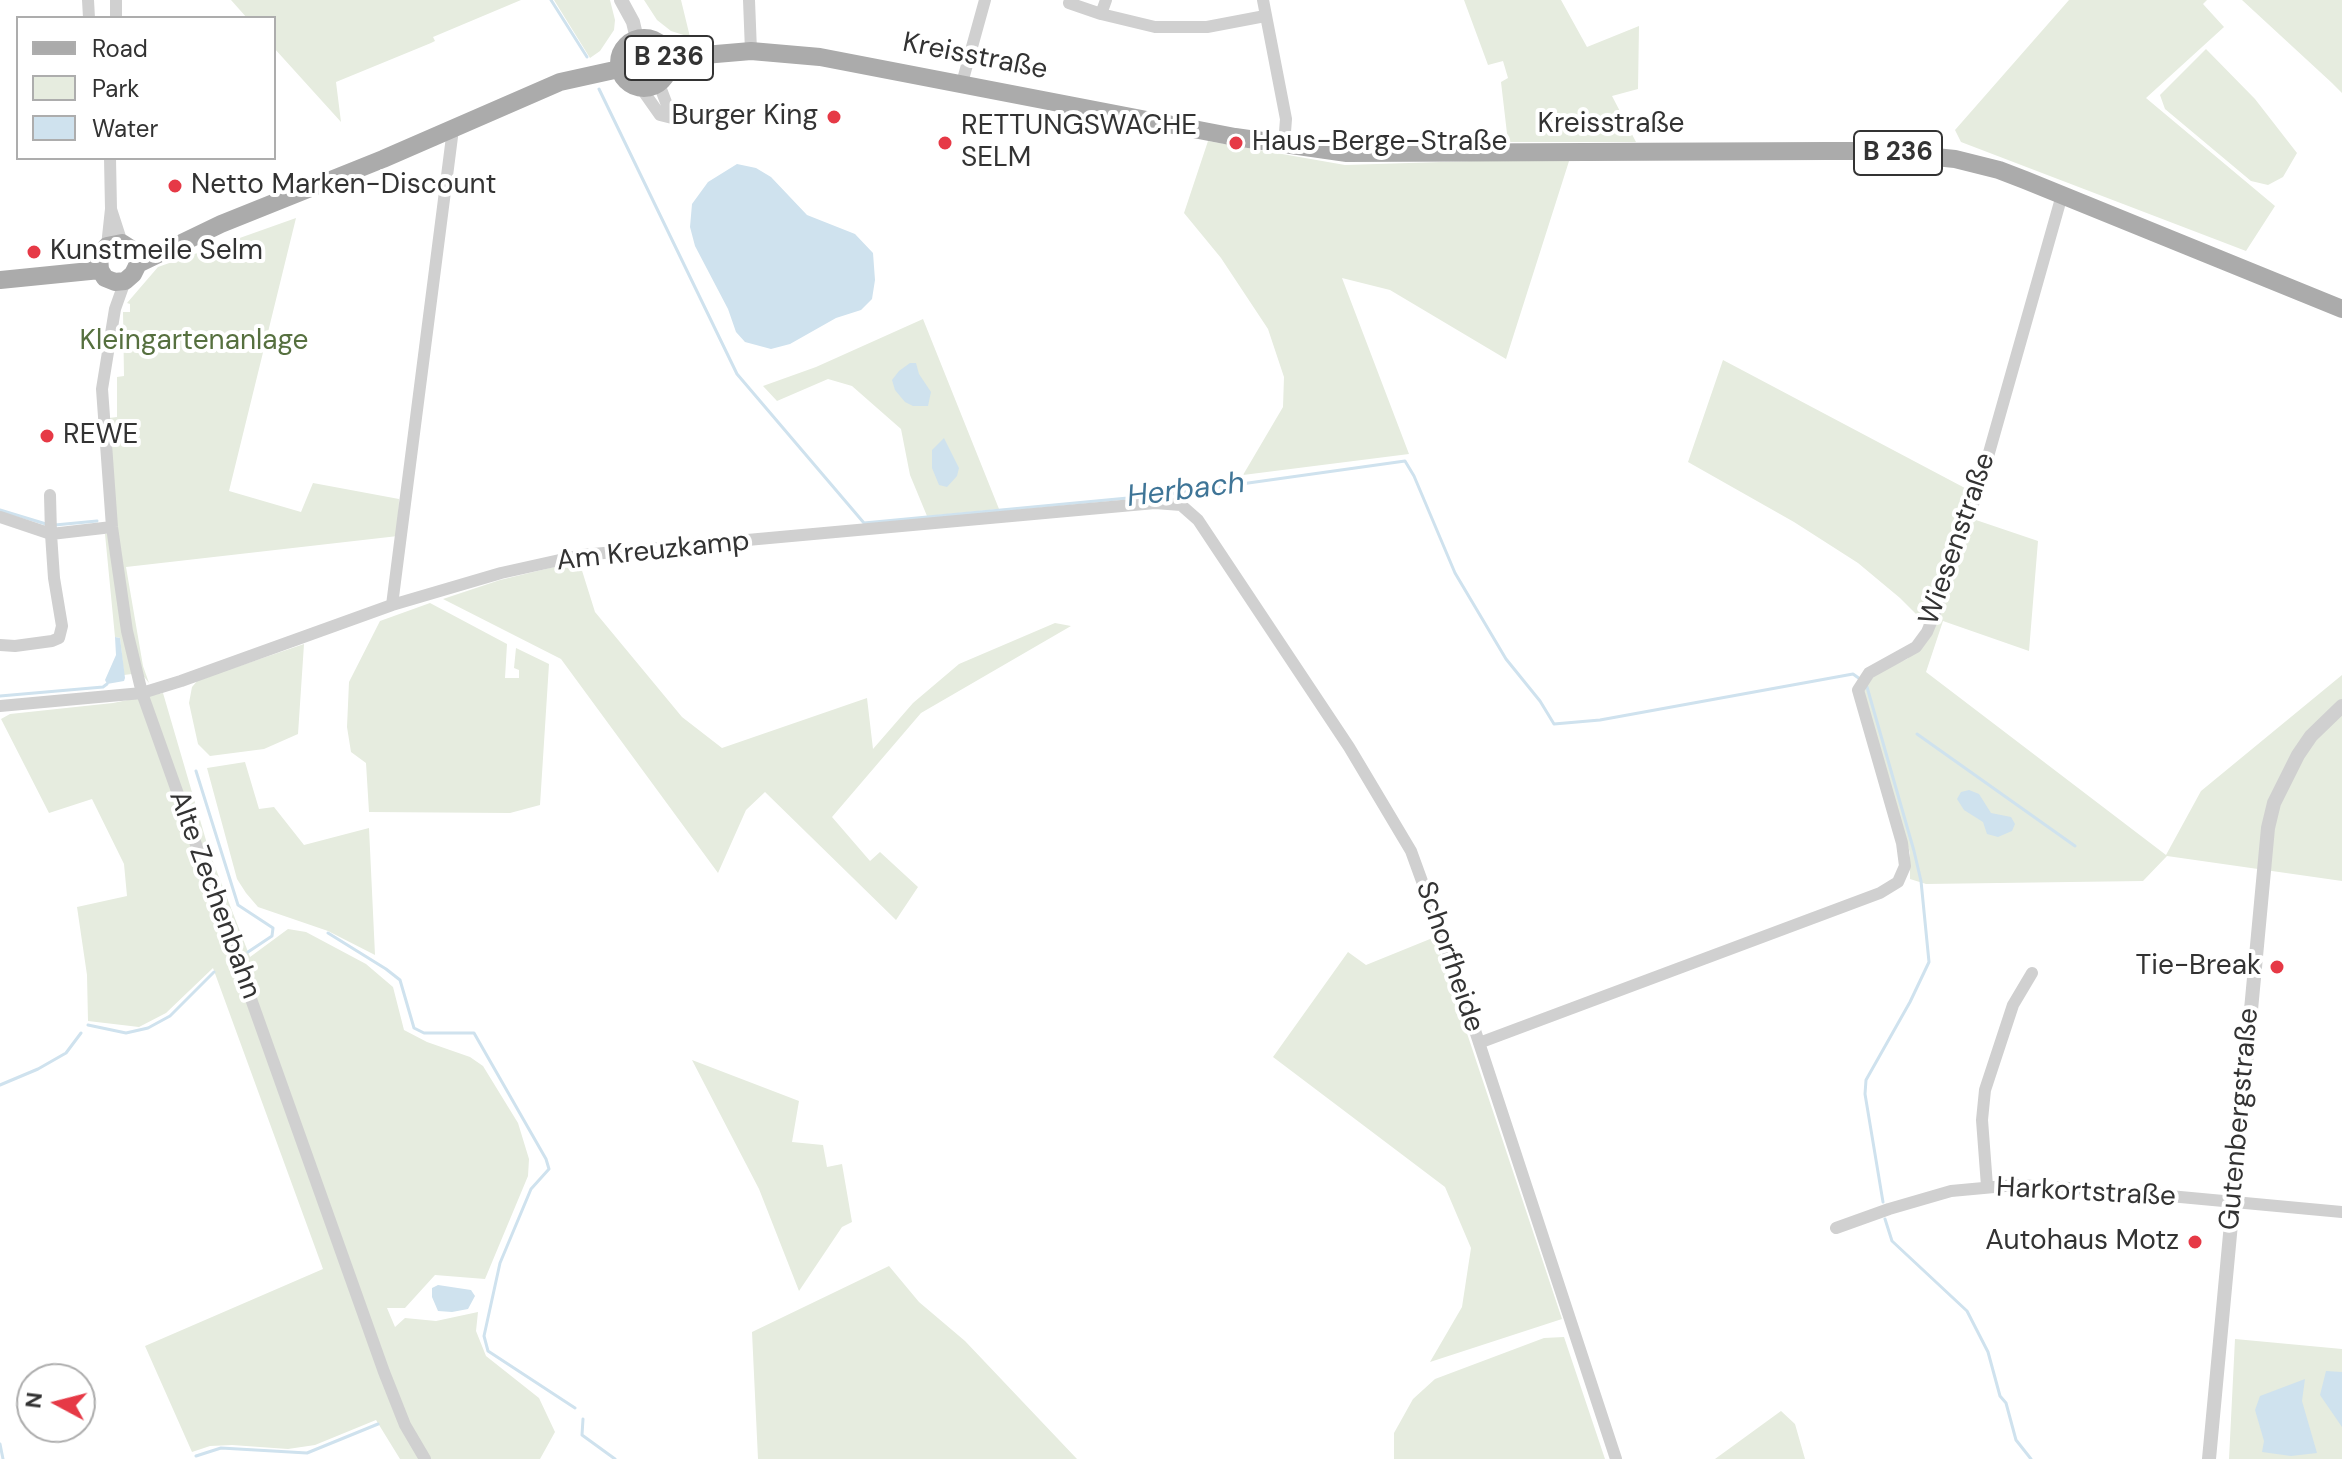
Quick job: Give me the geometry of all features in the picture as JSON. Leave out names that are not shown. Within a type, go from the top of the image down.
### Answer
[{"type":"main road","name":"B 236","points":[[637,39],[657,41],[669,58],[665,77],[650,86],[627,83],[619,69],[622,51],[637,39]]},
{"type":"main road","name":"Kreisstraße","points":[[669,58],[751,51],[820,57],[1284,145],[1347,153],[1889,152],[1972,163],[1999,170],[2342,309]]},
{"type":"main road","name":"B 236","points":[[0,280],[116,261],[171,246],[560,82],[619,69]]},
{"type":"main road","points":[[0,270],[116,261]]},
{"type":"street","points":[[621,0],[633,22],[637,39]]},
{"type":"street","points":[[749,0],[751,51]]},
{"type":"street","points":[[962,83],[985,0]]},
{"type":"street","points":[[1101,14],[1106,0]]},
{"type":"street","points":[[1263,0],[1286,119],[1284,145]]},
{"type":"street","points":[[1069,3],[1155,27],[1181,29],[1265,16]]},
{"type":"street","points":[[392,605],[453,129]]},
{"type":"street","name":"Alte Zechenbahn","points":[[110,160],[116,261],[115,309],[102,389],[112,527],[127,631],[142,693],[384,1372],[405,1425],[425,1459]]},
{"type":"street","name":"Wiesenstraße","points":[[1479,1043],[1880,893],[1898,882],[1905,866],[1902,843],[1858,690],[1869,673],[1916,647],[1927,632],[1937,608],[1981,481],[2062,195]]},
{"type":"street","points":[[0,645],[15,646],[59,638],[62,626],[51,534],[50,495]]},
{"type":"street","name":"Am Kreuzkamp","points":[[0,706],[142,693],[392,605],[501,573],[582,555],[1155,503],[1181,505]]},
{"type":"street","name":"Schorfheide","points":[[1181,505],[1198,520],[1349,747],[1411,851],[1479,1043],[1616,1459]]},
{"type":"street","points":[[0,517],[51,534],[112,527]]},
{"type":"street","name":"Gutenbergstraße","points":[[2209,1459],[2268,828],[2274,803],[2298,755],[2311,736],[2342,706]]},
{"type":"street","points":[[1987,1186],[1982,1120],[1985,1090],[2013,1005],[2032,973]]},
{"type":"street","name":"Harkortstraße","points":[[1836,1228],[1951,1191],[1987,1186],[2047,1185],[2342,1212]]},
{"type":"green space","points":[[231,0],[521,0],[433,37],[435,41],[431,43],[336,82],[341,122],[276,50],[276,16],[245,16]]},
{"type":"green space","points":[[554,0],[610,0],[614,30],[600,51],[590,58]]},
{"type":"green space","points":[[644,0],[681,0],[690,37],[671,31],[657,20]]},
{"type":"green space","points":[[1464,0],[1561,0],[1587,47],[1639,26],[1638,89],[1612,96],[1636,142],[1508,142],[1501,82],[1508,78],[1503,61],[1488,65]]},
{"type":"green space","points":[[2069,0],[2207,0],[2203,4],[2224,27],[2146,98],[2275,206],[2246,251],[1961,142],[1955,130]]},
{"type":"green space","points":[[2242,0],[2342,0],[2342,93],[2332,83]]},
{"type":"green space","points":[[643,43],[657,48],[662,62],[657,76],[643,81],[629,76],[624,62],[629,48]]},
{"type":"green space","points":[[2206,49],[2255,99],[2297,153],[2283,177],[2268,185],[2251,181],[2165,109],[2160,95]]},
{"type":"green space","points":[[1208,141],[1345,165],[1570,158],[1506,359],[1390,290],[1342,278],[1409,454],[1243,475],[1283,407],[1284,377],[1268,329],[1221,258],[1184,213]]},
{"type":"green space","name":"Kleingartenanlage","points":[[296,218],[229,491],[301,512],[313,483],[399,499],[398,536],[126,567],[143,666],[149,683],[141,673],[126,601],[116,524],[109,418],[117,417],[117,377],[124,376],[123,312],[130,312],[130,304],[127,303],[158,267]]},
{"type":"green space","points":[[923,319],[999,509],[927,516],[910,475],[901,429],[852,386],[828,379],[777,401],[763,386],[816,367]]},
{"type":"green space","points":[[1723,360],[1980,496],[1973,519],[2038,541],[2029,651],[1943,621],[1926,672],[2166,855],[2201,791],[2342,675],[2342,881],[2167,856],[2143,881],[1926,884],[1910,879],[1910,853],[1863,698],[1863,688],[1872,675],[1907,659],[1919,649],[1925,628],[1922,620],[1900,598],[1858,563],[1794,522],[1688,462]]},
{"type":"green space","points":[[105,534],[109,534],[132,674],[124,675],[120,638],[115,637]]},
{"type":"green space","points":[[579,561],[595,612],[682,717],[722,748],[867,698],[873,749],[913,703],[959,664],[1055,623],[1071,626],[921,713],[832,817],[870,861],[880,852],[918,887],[896,920],[765,792],[746,810],[718,873],[561,659],[443,599],[500,580]]},
{"type":"green space","points":[[430,603],[507,644],[505,678],[519,678],[519,670],[514,668],[516,648],[549,664],[540,805],[510,813],[369,812],[366,763],[351,752],[347,727],[349,682],[380,621]]},
{"type":"green space","points":[[304,644],[298,734],[264,749],[210,756],[198,744],[189,703],[192,687],[198,680]]},
{"type":"green space","points":[[163,693],[210,854],[250,957],[288,929],[306,932],[366,964],[393,987],[404,1030],[470,1057],[483,1066],[518,1123],[529,1159],[528,1176],[485,1279],[435,1275],[405,1308],[387,1308],[395,1327],[405,1318],[436,1321],[478,1312],[476,1331],[486,1356],[539,1398],[555,1432],[540,1459],[400,1459],[376,1420],[315,1445],[288,1449],[210,1446],[192,1452],[145,1346],[323,1269],[213,968],[166,1013],[139,1027],[88,1021],[87,975],[77,907],[127,896],[124,864],[92,799],[49,813],[1,719],[10,714],[113,703]]},
{"type":"green space","points":[[245,762],[259,809],[274,807],[304,845],[369,828],[375,955],[328,931],[258,907],[246,893],[237,879],[207,768]]},
{"type":"green space","points":[[1435,937],[1562,1319],[1430,1362],[1462,1307],[1471,1248],[1445,1187],[1273,1057],[1348,952],[1366,965]]},
{"type":"green space","points":[[692,1060],[799,1101],[792,1142],[823,1145],[827,1167],[842,1164],[852,1222],[842,1227],[799,1291],[759,1189]]},
{"type":"green space","points":[[889,1266],[919,1302],[965,1341],[1077,1459],[758,1459],[752,1332]]},
{"type":"green space","points":[[1564,1337],[1605,1459],[1394,1459],[1394,1433],[1413,1399],[1435,1379],[1544,1338]]},
{"type":"green space","points":[[2235,1339],[2342,1349],[2342,1459],[2229,1459]]},
{"type":"green space","points":[[1781,1411],[1795,1424],[1805,1459],[1715,1459]]},
{"type":"water","points":[[737,164],[756,168],[771,177],[807,215],[855,234],[873,253],[875,280],[872,299],[861,310],[836,318],[790,344],[771,349],[745,342],[736,332],[728,309],[695,246],[690,227],[692,204],[708,182]]},
{"type":"water","points":[[910,363],[916,363],[931,392],[928,406],[913,406],[895,390],[892,380]]},
{"type":"water","points":[[944,438],[959,468],[957,476],[947,487],[939,485],[932,468],[932,450]]},
{"type":"water","points":[[115,637],[120,638],[125,678],[124,681],[107,684],[105,680],[116,655]]},
{"type":"water","points":[[1969,790],[1979,794],[1991,813],[2011,817],[2015,824],[2012,831],[1998,837],[1987,834],[1983,822],[1964,810],[1957,799],[1961,792]]},
{"type":"water","points":[[438,1285],[471,1290],[475,1296],[468,1309],[438,1311],[432,1288]]},
{"type":"water","points":[[2326,1371],[2342,1372],[2342,1427],[2320,1395]]},
{"type":"water","points":[[2305,1379],[2302,1401],[2317,1453],[2291,1456],[2262,1452],[2264,1441],[2255,1410],[2260,1396]]},
{"type":"waterway","name":"Herbach","points":[[551,0],[587,57]]},
{"type":"waterway","name":"Herbach","points":[[599,89],[737,374],[864,523],[1170,494],[1405,461],[1455,573],[1506,659],[1540,701],[1554,724],[1600,720],[1853,674],[1860,679]]},
{"type":"waterway","points":[[0,510],[46,524]]},
{"type":"waterway","points":[[55,525],[97,521]]},
{"type":"waterway","points":[[0,696],[103,687],[107,684]]},
{"type":"waterway","points":[[1867,687],[1921,881],[1929,962],[1866,1080],[1865,1094],[1883,1202]]},
{"type":"waterway","points":[[1917,734],[2075,846]]},
{"type":"waterway","points":[[196,771],[238,905],[273,928],[272,936],[248,952]]},
{"type":"waterway","points":[[328,933],[400,980],[414,1028],[424,1033],[474,1033],[546,1159],[549,1169],[531,1189],[500,1263],[484,1336],[488,1351],[575,1408]]},
{"type":"waterway","points":[[88,1025],[126,1033],[148,1028],[170,1016],[214,972]]},
{"type":"waterway","points":[[0,1085],[66,1053],[81,1033]]},
{"type":"waterway","points":[[1885,1219],[1892,1241],[1967,1311],[1988,1352],[2016,1440],[2031,1459]]},
{"type":"waterway","points":[[583,1419],[582,1435],[615,1459]]},
{"type":"waterway","points":[[196,1456],[221,1448],[307,1453],[378,1424]]},
{"type":"waterway","points":[[0,1444],[3,1459]]},
{"type":"place","name":"Burger King","points":[[834,117]]},
{"type":"place","name":"RETTUNGSWACHE SELM","points":[[945,143]]},
{"type":"place","name":"Haus-Berge-Straße","points":[[1236,143]]},
{"type":"place","name":"Netto Marken-Discount","points":[[175,186]]},
{"type":"place","name":"Kunstmeile Selm","points":[[34,252]]},
{"type":"place","name":"REWE","points":[[47,436]]},
{"type":"place","name":"Tie-Break","points":[[2277,967]]},
{"type":"place","name":"Autohaus Motz","points":[[2195,1242]]}]
